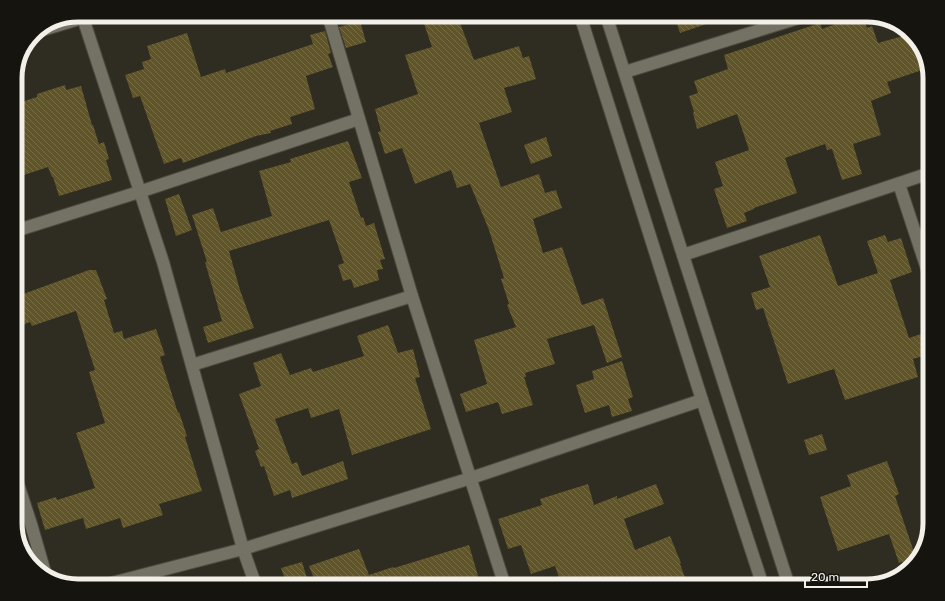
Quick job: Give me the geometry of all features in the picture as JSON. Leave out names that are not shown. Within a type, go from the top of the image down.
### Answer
[{"type":"street","points":[[88,22],[139,192],[163,262],[254,579]]},
{"type":"street","points":[[330,22],[412,296],[504,579]]},
{"type":"street","points":[[582,22],[702,400],[761,579]]},
{"type":"street","points":[[608,22],[728,390],[787,579]]},
{"type":"street","points":[[624,72],[785,22]]},
{"type":"street","points":[[22,229],[139,192],[359,119]]},
{"type":"street","points":[[683,255],[923,175]]},
{"type":"street","points":[[899,184],[923,257]]},
{"type":"street","points":[[192,365],[412,296]]},
{"type":"street","points":[[127,579],[244,549],[471,478],[702,400]]},
{"type":"street","points":[[22,496],[43,567]]},
{"type":"building","points":[[360,22],[366,42],[346,48],[339,27]]},
{"type":"building","points":[[423,22],[460,22],[474,60],[519,46],[523,58],[529,56],[536,79],[504,88],[512,112],[479,123],[501,187],[539,174],[545,193],[556,190],[562,208],[533,219],[543,253],[562,247],[582,305],[603,298],[622,357],[607,363],[594,325],[547,339],[555,364],[525,373],[526,377],[524,377],[533,405],[502,414],[498,402],[466,412],[460,394],[487,384],[474,340],[516,327],[507,305],[509,304],[501,279],[504,278],[489,230],[470,184],[457,188],[451,170],[415,184],[402,148],[385,154],[378,132],[381,131],[375,109],[418,94],[405,55],[432,47]]},
{"type":"building","points":[[676,22],[712,22],[680,33]]},
{"type":"building","points":[[841,22],[865,22],[867,28],[872,26],[878,43],[904,36],[914,47],[923,70],[887,82],[891,93],[871,101],[881,135],[853,144],[862,174],[842,180],[832,149],[827,150],[825,144],[785,158],[797,193],[744,213],[747,221],[727,228],[714,189],[723,186],[715,162],[749,150],[737,114],[697,129],[689,96],[698,93],[694,81],[728,69],[724,55],[820,23],[822,29]]},
{"type":"building","points":[[325,31],[331,53],[328,54],[333,67],[306,76],[315,109],[290,117],[292,124],[270,131],[271,133],[256,136],[183,163],[181,158],[164,164],[140,96],[133,98],[125,75],[144,69],[142,62],[151,59],[147,46],[187,33],[201,77],[225,69],[226,73],[313,44],[310,35]]},
{"type":"building","points":[[65,85],[66,90],[81,86],[99,144],[104,142],[109,159],[106,160],[112,180],[59,196],[48,167],[22,176],[22,102],[37,97],[37,94]]},
{"type":"building","points":[[546,137],[552,156],[531,164],[524,145]]},
{"type":"building","points":[[348,141],[362,178],[349,182],[361,218],[363,217],[366,226],[374,223],[385,259],[380,260],[383,269],[377,270],[379,280],[354,288],[351,279],[343,281],[338,265],[344,263],[329,220],[229,251],[240,290],[254,328],[208,343],[203,327],[222,321],[205,262],[207,262],[192,215],[213,208],[221,232],[272,216],[259,171],[291,162],[290,159]]},
{"type":"building","points":[[179,194],[192,230],[176,236],[165,199]]},
{"type":"building","points":[[820,235],[838,286],[878,273],[867,241],[885,235],[888,242],[901,238],[912,272],[890,280],[909,338],[923,333],[923,356],[913,359],[918,377],[845,400],[834,369],[788,384],[763,308],[756,310],[751,293],[770,287],[759,256]]},
{"type":"building","points":[[89,270],[96,270],[107,299],[104,300],[114,333],[122,331],[124,339],[156,329],[165,355],[160,357],[187,436],[185,437],[202,491],[159,504],[163,515],[123,528],[120,518],[86,529],[83,518],[45,530],[37,503],[56,497],[57,500],[95,488],[76,433],[105,423],[89,372],[95,370],[76,311],[32,326],[30,322],[22,325],[22,294]]},
{"type":"building","points":[[388,325],[398,353],[413,349],[420,377],[415,378],[431,429],[352,455],[339,409],[311,418],[308,408],[275,419],[292,464],[297,462],[302,476],[343,461],[348,479],[292,498],[290,490],[274,496],[264,466],[261,467],[255,451],[259,449],[239,394],[261,386],[253,363],[281,353],[290,375],[311,368],[313,372],[364,356],[357,336]]},
{"type":"building","points":[[622,361],[633,397],[628,399],[632,411],[612,417],[609,405],[585,413],[576,385],[594,379],[592,371]]},
{"type":"building","points":[[822,434],[827,450],[809,455],[804,440]]},
{"type":"building","points":[[887,461],[899,494],[895,496],[914,553],[909,560],[899,563],[889,534],[838,551],[820,497],[851,486],[847,475]]},
{"type":"building","points":[[588,484],[594,505],[617,496],[617,499],[656,484],[664,504],[624,519],[635,550],[670,536],[681,563],[680,564],[685,579],[560,579],[555,566],[531,574],[521,545],[508,549],[498,519],[542,505],[540,499]]},
{"type":"building","points":[[469,545],[479,579],[314,579],[309,566],[359,549],[369,575],[393,567],[394,568]]},
{"type":"building","points":[[302,562],[307,578],[285,579],[281,568]]}]
